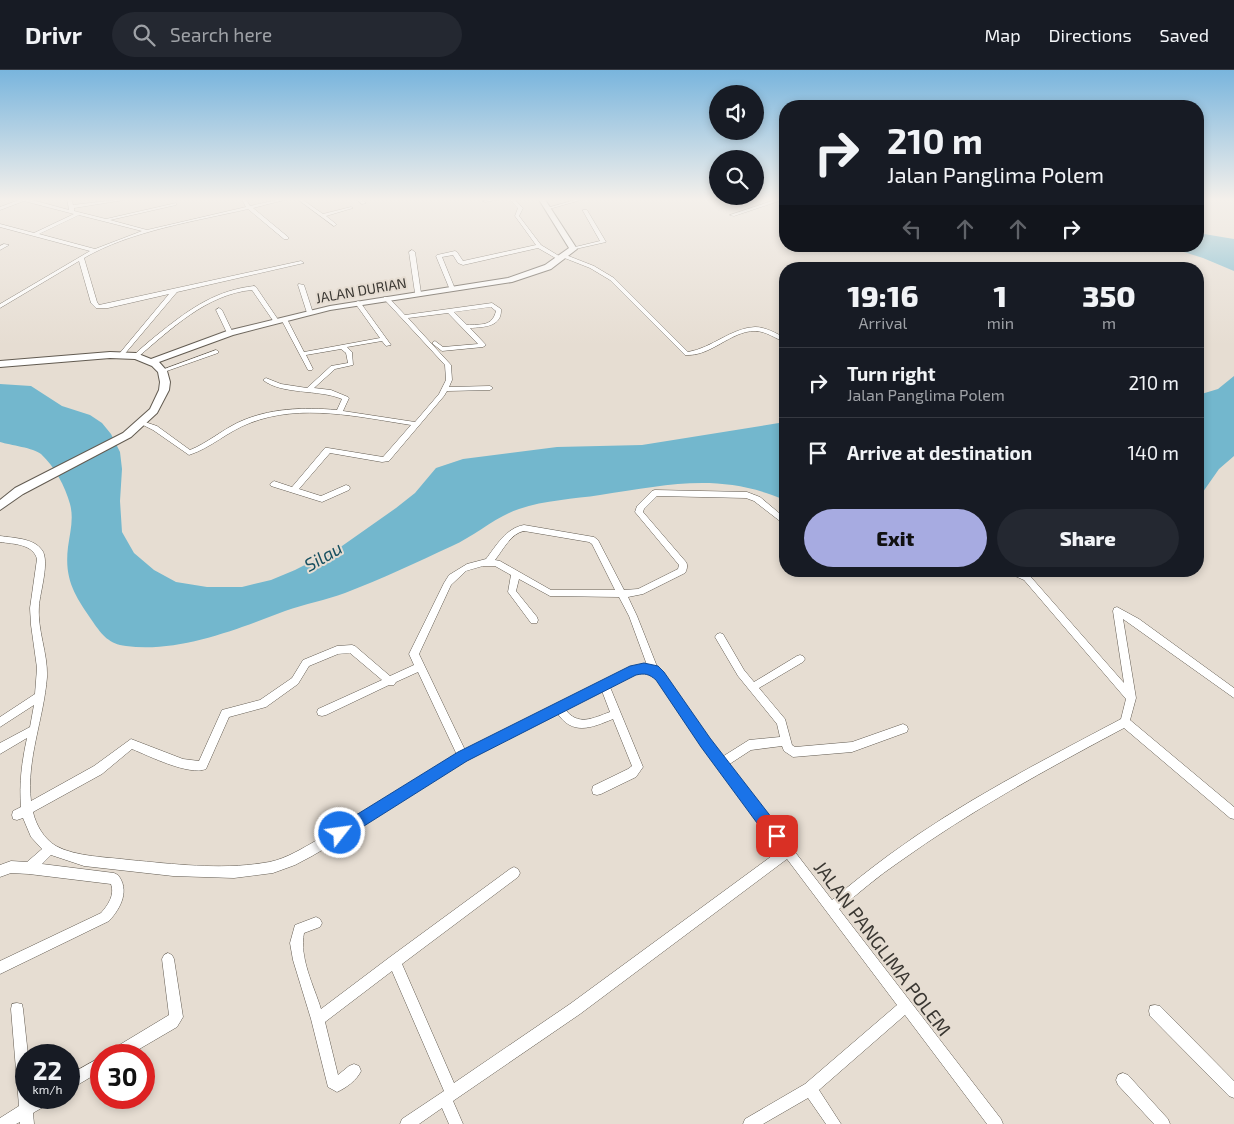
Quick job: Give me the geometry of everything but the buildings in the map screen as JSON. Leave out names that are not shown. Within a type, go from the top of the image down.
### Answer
[{"type":"street","points":[[84,247],[94,250]]},
{"type":"street","points":[[0,306],[81,257],[102,247]]},
{"type":"street","points":[[452,289],[439,256],[455,253],[460,262],[463,263],[533,247]]},
{"type":"street","points":[[540,247],[547,253],[592,267],[612,279],[687,354],[756,329],[779,338]]},
{"type":"street","points":[[573,249],[581,247]]},
{"type":"street","name":"JALAN DURIAN","points":[[152,362],[230,333],[310,313],[386,298],[509,280],[548,267],[573,249]]},
{"type":"street","points":[[412,252],[418,293]]},
{"type":"street","points":[[81,257],[94,303],[98,307],[301,263]]},
{"type":"street","points":[[301,285],[310,313]]},
{"type":"street","points":[[136,356],[183,319],[217,297],[231,292],[254,288],[280,320],[310,369]]},
{"type":"street","points":[[121,355],[176,291]]},
{"type":"street","points":[[386,298],[441,349],[483,344],[449,310]]},
{"type":"street","points":[[358,303],[388,345]]},
{"type":"street","points":[[406,316],[492,305],[499,310],[497,319],[493,323],[466,327]]},
{"type":"street","points":[[219,310],[230,333]]},
{"type":"street","points":[[293,491],[328,450],[384,460],[445,389],[449,380],[448,365],[406,316]]},
{"type":"street","points":[[302,354],[383,339]]},
{"type":"street","points":[[308,390],[333,366],[352,364],[349,352],[343,347],[339,347]]},
{"type":"street","points":[[162,371],[216,352]]},
{"type":"street","points":[[0,364],[121,355],[136,356],[152,362],[162,371],[165,382],[164,390],[154,411],[127,435],[18,491],[0,506]]},
{"type":"street","points":[[266,380],[279,386],[340,394],[346,398],[339,413]]},
{"type":"street","points":[[445,389],[490,388]]},
{"type":"street","points":[[142,423],[156,428],[189,453],[246,422],[268,414],[294,412],[339,413],[416,424]]},
{"type":"street","points":[[274,484],[322,500],[346,488]]},
{"type":"street","points":[[0,494],[18,491]]},
{"type":"street","points":[[462,756],[414,654],[448,583],[455,574],[488,562],[497,563],[550,593],[622,594],[640,592],[683,570],[683,564],[639,512],[640,508],[655,493],[747,495],[757,499],[779,517]]},
{"type":"street","name":"JALAN PANGLIMA POLEM","points":[[488,562],[511,534],[524,528],[591,539],[599,546],[633,616],[654,670],[721,764],[996,1124]]},
{"type":"street","points":[[0,539],[26,542],[34,546],[41,554],[42,564],[34,599],[34,613],[42,656],[42,677],[40,696],[17,773],[14,798],[17,815],[28,832],[50,849],[84,860],[168,870],[217,871],[264,868],[305,854],[369,816],[462,756],[634,670],[644,668],[654,670]]},
{"type":"street","points":[[516,574],[512,592],[534,620]]},
{"type":"street","points":[[1025,577],[1131,698]]},
{"type":"street","points":[[831,908],[894,859],[962,814],[1032,772],[1125,722],[1131,698],[1116,612],[1119,610],[1234,694]]},
{"type":"street","points":[[720,637],[741,673],[781,722],[788,748],[793,752],[852,747],[903,729]]},
{"type":"street","points":[[17,815],[98,770],[132,744],[184,764],[203,765],[226,713],[263,704],[295,681],[306,663],[337,650],[352,649],[391,682]]},
{"type":"street","points":[[753,687],[800,660]]},
{"type":"street","points":[[322,712],[391,682],[419,667]]},
{"type":"street","points":[[598,790],[632,773],[638,767],[604,685]]},
{"type":"street","points":[[0,722],[40,696]]},
{"type":"street","points":[[559,708],[568,720],[580,725],[616,714]]},
{"type":"street","points":[[1125,722],[1234,814]]},
{"type":"street","points":[[0,749],[29,731]]},
{"type":"street","points":[[721,764],[749,745],[786,742]]},
{"type":"street","points":[[29,868],[50,849]]},
{"type":"street","points":[[407,1124],[575,1009],[788,851]]},
{"type":"street","points":[[0,871],[11,867],[29,868],[114,879],[119,883],[120,889],[110,912],[105,917],[0,968]]},
{"type":"street","points":[[318,1019],[514,872]]},
{"type":"street","points":[[316,923],[299,930],[296,943],[299,960],[318,1019],[326,1058],[335,1084],[337,1085],[354,1071]]},
{"type":"street","points":[[135,1044],[172,1022],[176,1017],[168,959]]},
{"type":"street","points":[[394,961],[448,1096],[456,1124]]},
{"type":"street","points":[[750,1124],[810,1089],[906,1006]]},
{"type":"street","points":[[17,1009],[20,1044]]},
{"type":"street","points":[[1155,1011],[1234,1091]]},
{"type":"street","points":[[1123,1080],[1163,1124]]},
{"type":"street","points":[[810,1089],[834,1124]]},
{"type":"street","points":[[3,1124],[26,1109],[27,1124]]},
{"type":"water","points":[[1204,247],[1234,247],[1234,271],[1184,252],[1204,252]]},
{"type":"water","points":[[1234,376],[1234,456],[1219,469],[1204,490],[1204,393],[1218,389]]},
{"type":"water","name":"Silau","points":[[0,384],[31,386],[62,406],[90,415],[102,423],[111,434],[120,452],[122,469],[120,501],[122,532],[134,553],[154,570],[176,582],[207,587],[242,587],[271,580],[295,570],[342,546],[396,508],[415,493],[436,468],[463,459],[557,447],[642,445],[779,423],[779,498],[761,491],[738,486],[693,483],[539,504],[510,512],[452,546],[359,588],[228,632],[187,643],[146,647],[126,646],[110,641],[103,635],[81,604],[72,587],[67,559],[72,515],[70,504],[59,477],[46,459],[38,452],[0,442]]},
{"type":"route","points":[[340,833],[462,756],[634,670],[644,668],[654,670],[660,676],[705,742],[777,836]]}]
